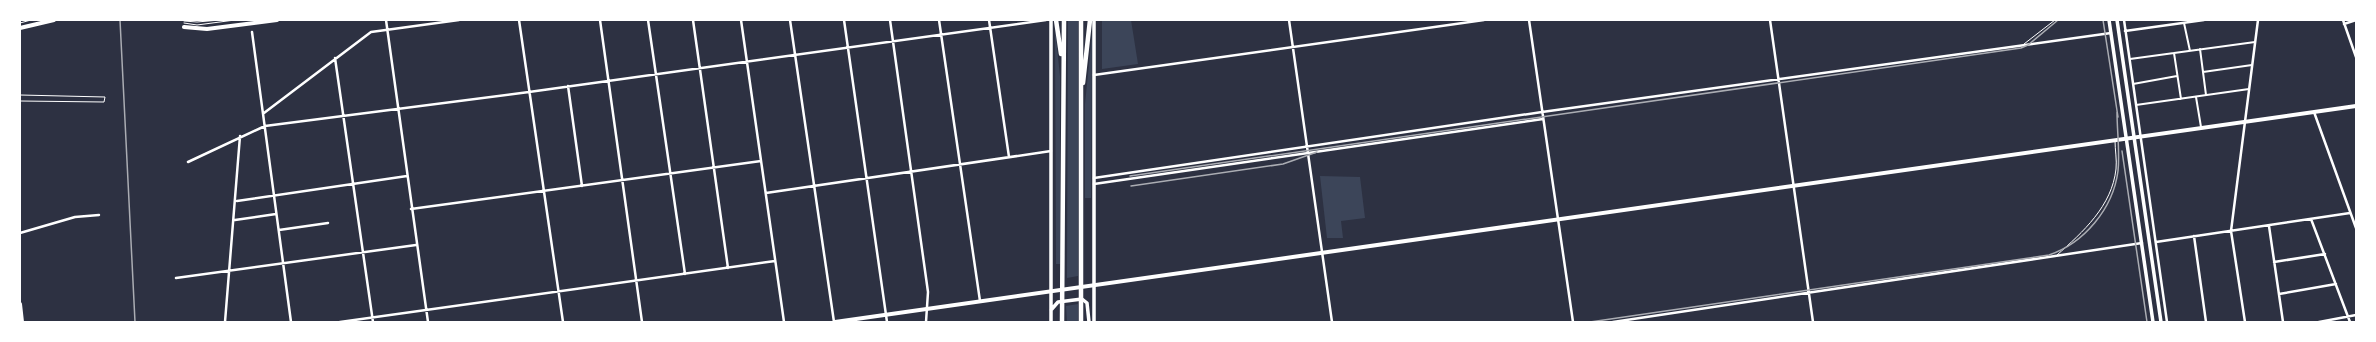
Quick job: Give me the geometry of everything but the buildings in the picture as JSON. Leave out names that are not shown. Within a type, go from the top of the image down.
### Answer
[{"type":"highway","points":[[1056,20],[1062,72]]},
{"type":"highway","points":[[1062,322],[1062,72],[1064,20]]},
{"type":"highway","points":[[1081,20],[1081,322]]},
{"type":"highway","points":[[1081,105],[1090,20]]},
{"type":"main road","points":[[20,28],[54,20]]},
{"type":"main road","points":[[184,25],[207,29],[277,20]]},
{"type":"main road","points":[[1051,20],[1051,322]]},
{"type":"main road","points":[[1094,20],[1094,322]]},
{"type":"main road","points":[[2109,20],[2153,322]]},
{"type":"main road","points":[[2117,20],[2161,322]]},
{"type":"main road","points":[[834,322],[926,308],[1322,255],[2356,106]]},
{"type":"main road","points":[[2144,262],[2152,260]]},
{"type":"main road","points":[[1050,312],[1058,302],[1082,299],[1087,303],[1089,322]]},
{"type":"main road","points":[[20,304],[22,322]]},
{"type":"street","points":[[386,20],[397,109],[428,322]]},
{"type":"street","points":[[264,113],[371,32],[459,20]]},
{"type":"street","points":[[519,20],[563,322]]},
{"type":"street","points":[[600,20],[642,322]]},
{"type":"street","points":[[648,20],[685,274]]},
{"type":"street","points":[[693,20],[728,268]]},
{"type":"street","points":[[741,20],[784,322]]},
{"type":"street","points":[[790,20],[834,322]]},
{"type":"street","points":[[844,20],[887,322]]},
{"type":"street","points":[[890,20],[928,292],[926,322]]},
{"type":"street","points":[[939,20],[980,301]]},
{"type":"street","points":[[989,20],[1009,157]]},
{"type":"street","points":[[188,162],[240,136],[265,126],[529,92],[1046,20]]},
{"type":"street","points":[[1289,20],[1332,322]]},
{"type":"street","points":[[1094,75],[1484,20]]},
{"type":"street","points":[[1529,20],[1573,322]]},
{"type":"street","points":[[1770,20],[1813,322]]},
{"type":"street","points":[[2124,20],[2167,322]]},
{"type":"street","points":[[2126,31],[2204,20]]},
{"type":"street","points":[[2245,322],[2231,231],[2258,20]]},
{"type":"street","points":[[2343,20],[2356,57]]},
{"type":"street","points":[[2344,24],[2356,20]]},
{"type":"street","points":[[2184,23],[2190,51]]},
{"type":"street","points":[[252,32],[291,322]]},
{"type":"street","points":[[1094,178],[1542,112],[2111,33]]},
{"type":"street","points":[[2130,59],[2255,42]]},
{"type":"street","points":[[2200,49],[2206,95]]},
{"type":"street","points":[[2174,53],[2181,99]]},
{"type":"street","points":[[335,58],[372,322]]},
{"type":"street","points":[[2203,72],[2252,65]]},
{"type":"street","points":[[2133,84],[2178,76]]},
{"type":"street","points":[[568,86],[582,186]]},
{"type":"street","points":[[2136,105],[2249,89]]},
{"type":"street","points":[[2196,96],[2201,128]]},
{"type":"street","points":[[2314,112],[2356,228]]},
{"type":"street","points":[[1094,184],[1543,119]]},
{"type":"street","points":[[226,322],[235,220],[240,136]]},
{"type":"street","points":[[766,193],[1051,151]]},
{"type":"street","points":[[411,209],[761,161]]},
{"type":"street","points":[[236,201],[407,176]]},
{"type":"street","points":[[2156,242],[2269,226],[2350,212]]},
{"type":"street","points":[[235,220],[276,214]]},
{"type":"street","points":[[20,233],[74,217],[99,216]]},
{"type":"street","points":[[2311,219],[2350,322]]},
{"type":"street","points":[[278,230],[328,223]]},
{"type":"street","points":[[2269,226],[2283,322]]},
{"type":"street","points":[[2194,236],[2206,322]]},
{"type":"street","points":[[1614,322],[2142,243]]},
{"type":"street","points":[[176,278],[416,245]]},
{"type":"street","points":[[2274,262],[2325,254]]},
{"type":"street","points":[[340,322],[775,261]]},
{"type":"street","points":[[2279,294],[2336,284]]},
{"type":"street","points":[[2320,322],[2349,318],[2356,315]]},
{"type":"lane","points":[[20,22],[31,20]]},
{"type":"lane","points":[[184,21],[197,22],[220,20]]},
{"type":"lane","points":[[184,25],[235,20]]},
{"type":"lane","points":[[2022,45],[2055,20]]},
{"type":"lane","points":[[20,95],[104,97],[104,102],[20,101]]},
{"type":"lane","points":[[2055,256],[2079,236],[2094,220],[2109,193],[2116,169],[2115,140]]},
{"type":"shaded area","points":[[1068,20],[1078,20],[1078,276],[1067,278]]},
{"type":"shaded area","points":[[1102,20],[1131,20],[1138,64],[1102,69]]},
{"type":"shaded area","points":[[1055,28],[1060,76],[1060,264],[1056,264]]},
{"type":"shaded area","points":[[1092,34],[1091,198],[1085,198],[1085,104]]},
{"type":"shaded area","points":[[1320,176],[1360,177],[1365,218],[1341,221],[1343,238],[1327,238]]},
{"type":"shaded area","points":[[1078,304],[1078,322],[1067,322],[1066,306]]},
{"type":"railway","points":[[120,20],[135,322]]},
{"type":"railway","points":[[1130,176],[2021,48],[2028,45],[2058,20]]},
{"type":"railway","points":[[2103,20],[2118,117]]},
{"type":"railway","points":[[1590,322],[2049,255],[2062,250],[2074,242],[2095,223],[2110,198],[2115,185],[2119,164],[2117,112]]},
{"type":"railway","points":[[2122,151],[2147,322]]},
{"type":"railway","points":[[1131,186],[1283,164],[1317,152]]}]
